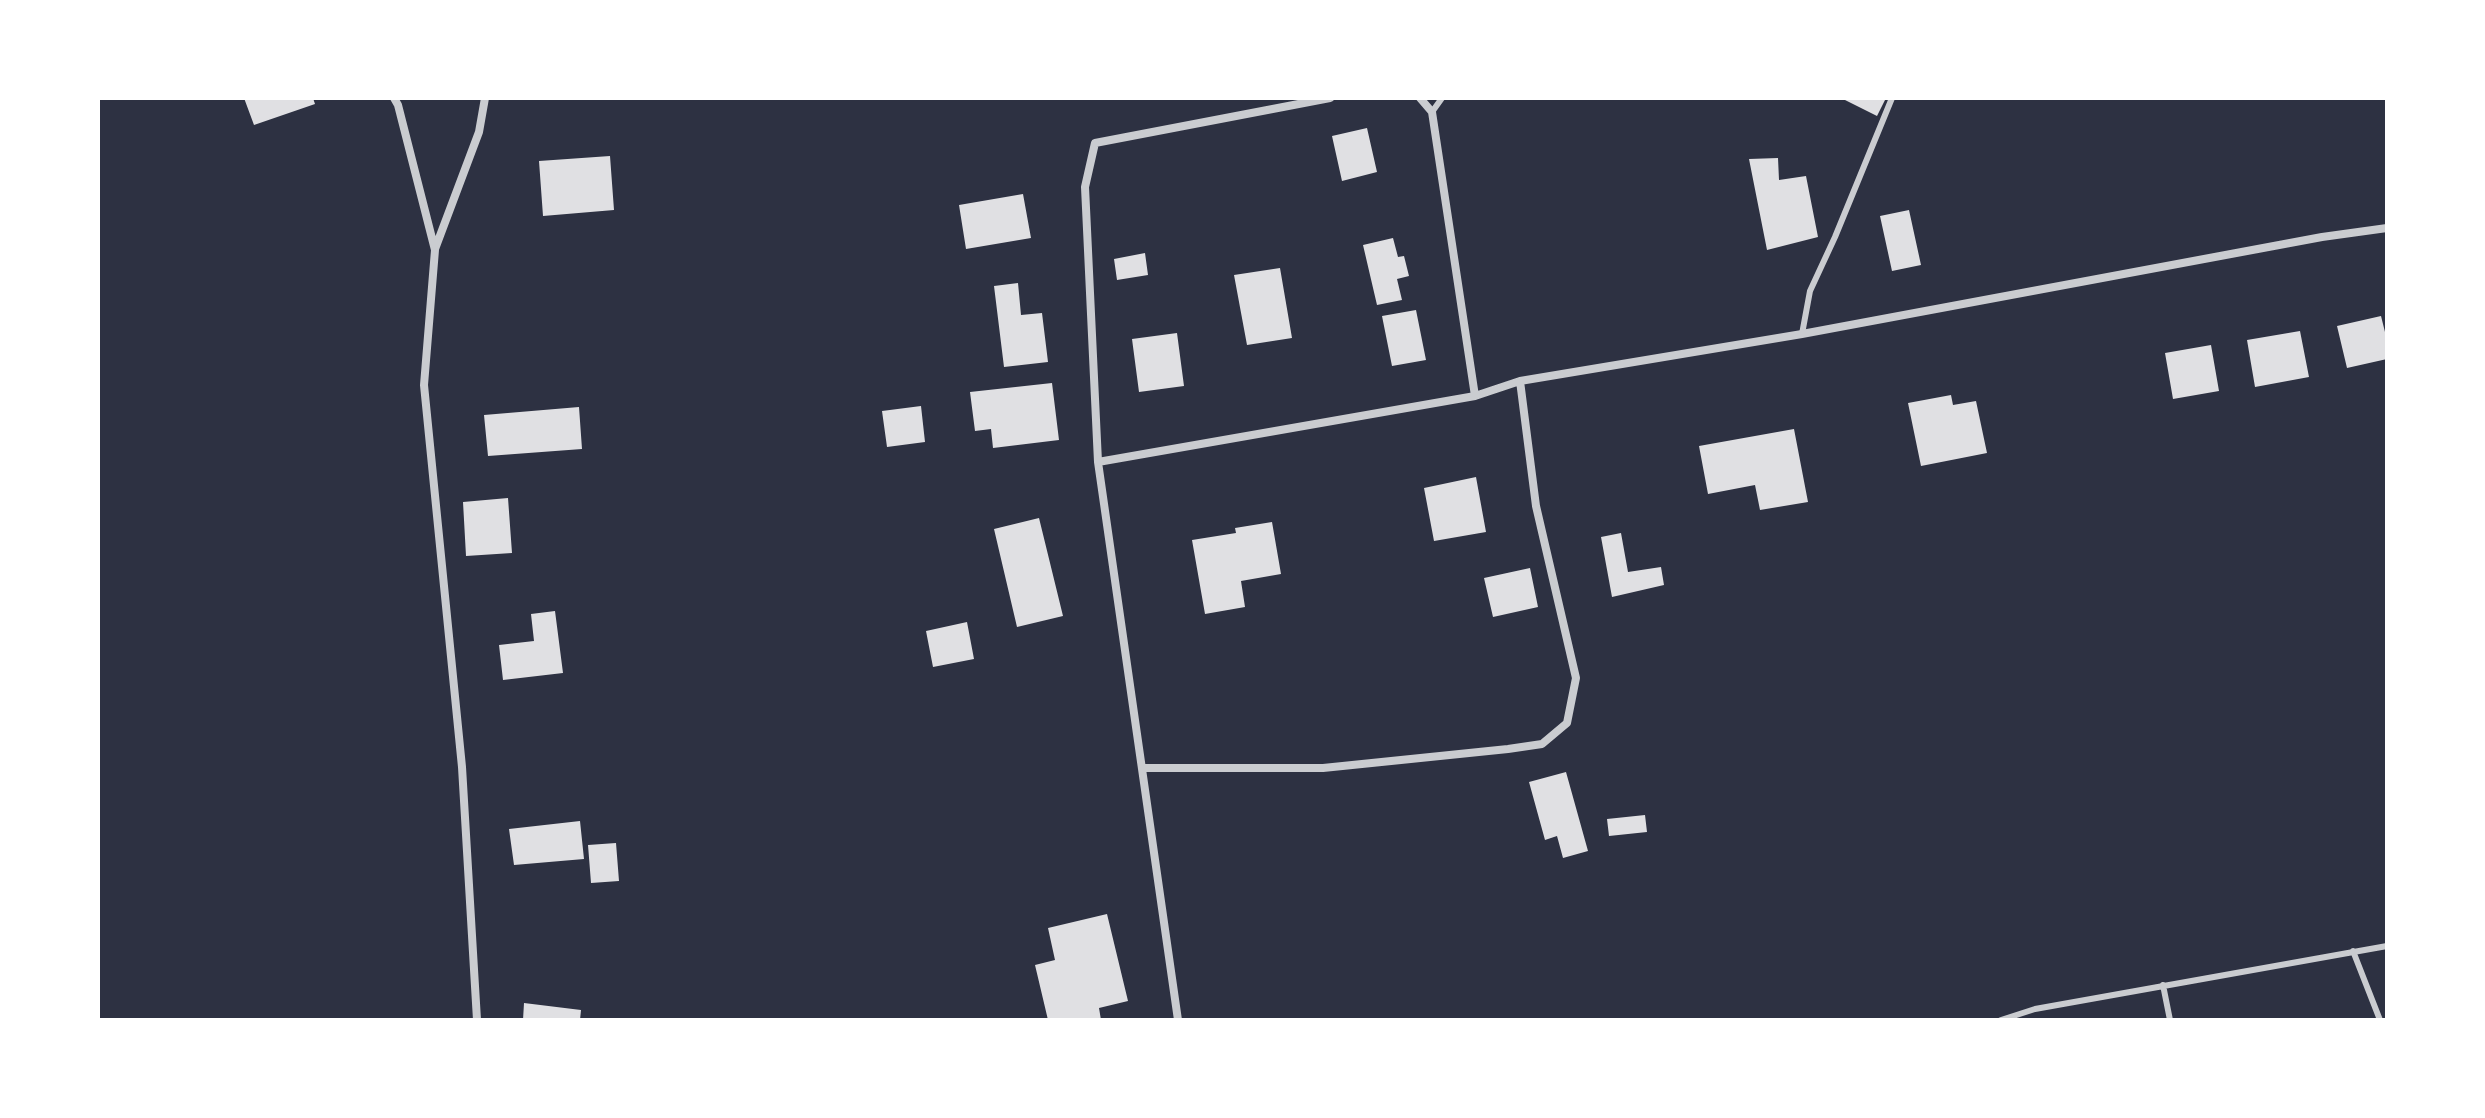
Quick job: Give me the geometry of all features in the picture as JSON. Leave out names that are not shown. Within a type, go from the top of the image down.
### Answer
[{"type":"street","points":[[394,98],[435,250]]},
{"type":"street","points":[[477,1020],[462,767],[424,385],[435,250],[479,132],[485,98]]},
{"type":"street","points":[[1178,1020],[1098,462],[1085,187],[1095,143],[1330,98]]},
{"type":"street","points":[[1420,98],[1432,112],[1475,396]]},
{"type":"street","points":[[1098,462],[1475,396],[1520,381],[1802,334],[2322,237],[2387,228]]},
{"type":"street","points":[[1142,768],[1323,768],[1508,749],[1542,744],[1567,723],[1576,678],[1536,506],[1520,381]]},
{"type":"lane","points":[[1432,112],[1442,98]]},
{"type":"lane","points":[[1802,334],[1810,291],[1892,98]]},
{"type":"lane","points":[[2001,1020],[2035,1009],[2387,946]]},
{"type":"lane","points":[[2353,951],[2380,1020]]},
{"type":"lane","points":[[2163,985],[2170,1020]]},
{"type":"building","points":[[244,98],[313,98],[315,104],[254,125]]},
{"type":"building","points":[[1841,98],[1886,98],[1877,116]]},
{"type":"building","points":[[1367,128],[1377,172],[1342,181],[1332,136]]},
{"type":"building","points":[[610,156],[614,210],[543,216],[539,161]]},
{"type":"building","points":[[1778,158],[1779,180],[1806,176],[1818,237],[1767,250],[1749,159]]},
{"type":"building","points":[[1023,194],[1031,238],[966,249],[959,205]]},
{"type":"building","points":[[1909,210],[1921,265],[1892,271],[1880,216]]},
{"type":"building","points":[[1393,238],[1398,257],[1404,256],[1409,276],[1397,279],[1402,300],[1377,305],[1363,245]]},
{"type":"building","points":[[1145,253],[1148,275],[1117,280],[1114,259]]},
{"type":"building","points":[[1280,268],[1292,338],[1247,345],[1234,275]]},
{"type":"building","points":[[1018,283],[1021,315],[1042,313],[1048,362],[1004,367],[994,286]]},
{"type":"building","points":[[1416,310],[1426,360],[1392,366],[1382,316]]},
{"type":"building","points":[[2381,316],[2387,340],[2387,359],[2347,368],[2337,326]]},
{"type":"building","points":[[2300,331],[2309,377],[2255,387],[2247,340]]},
{"type":"building","points":[[1177,333],[1184,386],[1139,392],[1132,339]]},
{"type":"building","points":[[2211,345],[2219,391],[2173,399],[2165,353]]},
{"type":"building","points":[[1052,383],[1059,440],[993,448],[991,429],[975,431],[970,392]]},
{"type":"building","points":[[1951,395],[1953,405],[1976,401],[1987,453],[1921,466],[1908,403]]},
{"type":"building","points":[[921,406],[925,442],[887,447],[882,411]]},
{"type":"building","points":[[579,407],[582,449],[488,456],[484,415]]},
{"type":"building","points":[[1794,429],[1808,502],[1760,510],[1755,485],[1708,494],[1699,446]]},
{"type":"building","points":[[1476,477],[1486,532],[1434,541],[1424,488]]},
{"type":"building","points":[[508,498],[512,553],[466,556],[463,502]]},
{"type":"building","points":[[1039,518],[1063,616],[1017,627],[994,529]]},
{"type":"building","points":[[1272,522],[1281,574],[1241,581],[1245,607],[1205,614],[1192,540],[1236,533],[1235,528]]},
{"type":"building","points":[[1621,533],[1628,572],[1661,567],[1664,585],[1612,597],[1601,537]]},
{"type":"building","points":[[1530,568],[1538,607],[1493,617],[1484,578]]},
{"type":"building","points":[[555,611],[563,673],[503,680],[499,645],[534,641],[531,614]]},
{"type":"building","points":[[967,622],[974,659],[933,667],[926,631]]},
{"type":"building","points":[[1566,772],[1588,851],[1563,858],[1557,836],[1545,840],[1529,782]]},
{"type":"building","points":[[1645,815],[1647,832],[1609,836],[1607,819]]},
{"type":"building","points":[[580,821],[584,859],[514,865],[509,829]]},
{"type":"building","points":[[616,843],[619,881],[591,883],[588,845]]},
{"type":"building","points":[[1107,914],[1128,1001],[1099,1008],[1101,1020],[1048,1020],[1035,965],[1055,960],[1048,928]]},
{"type":"building","points":[[524,1003],[581,1010],[580,1020],[523,1020]]}]
